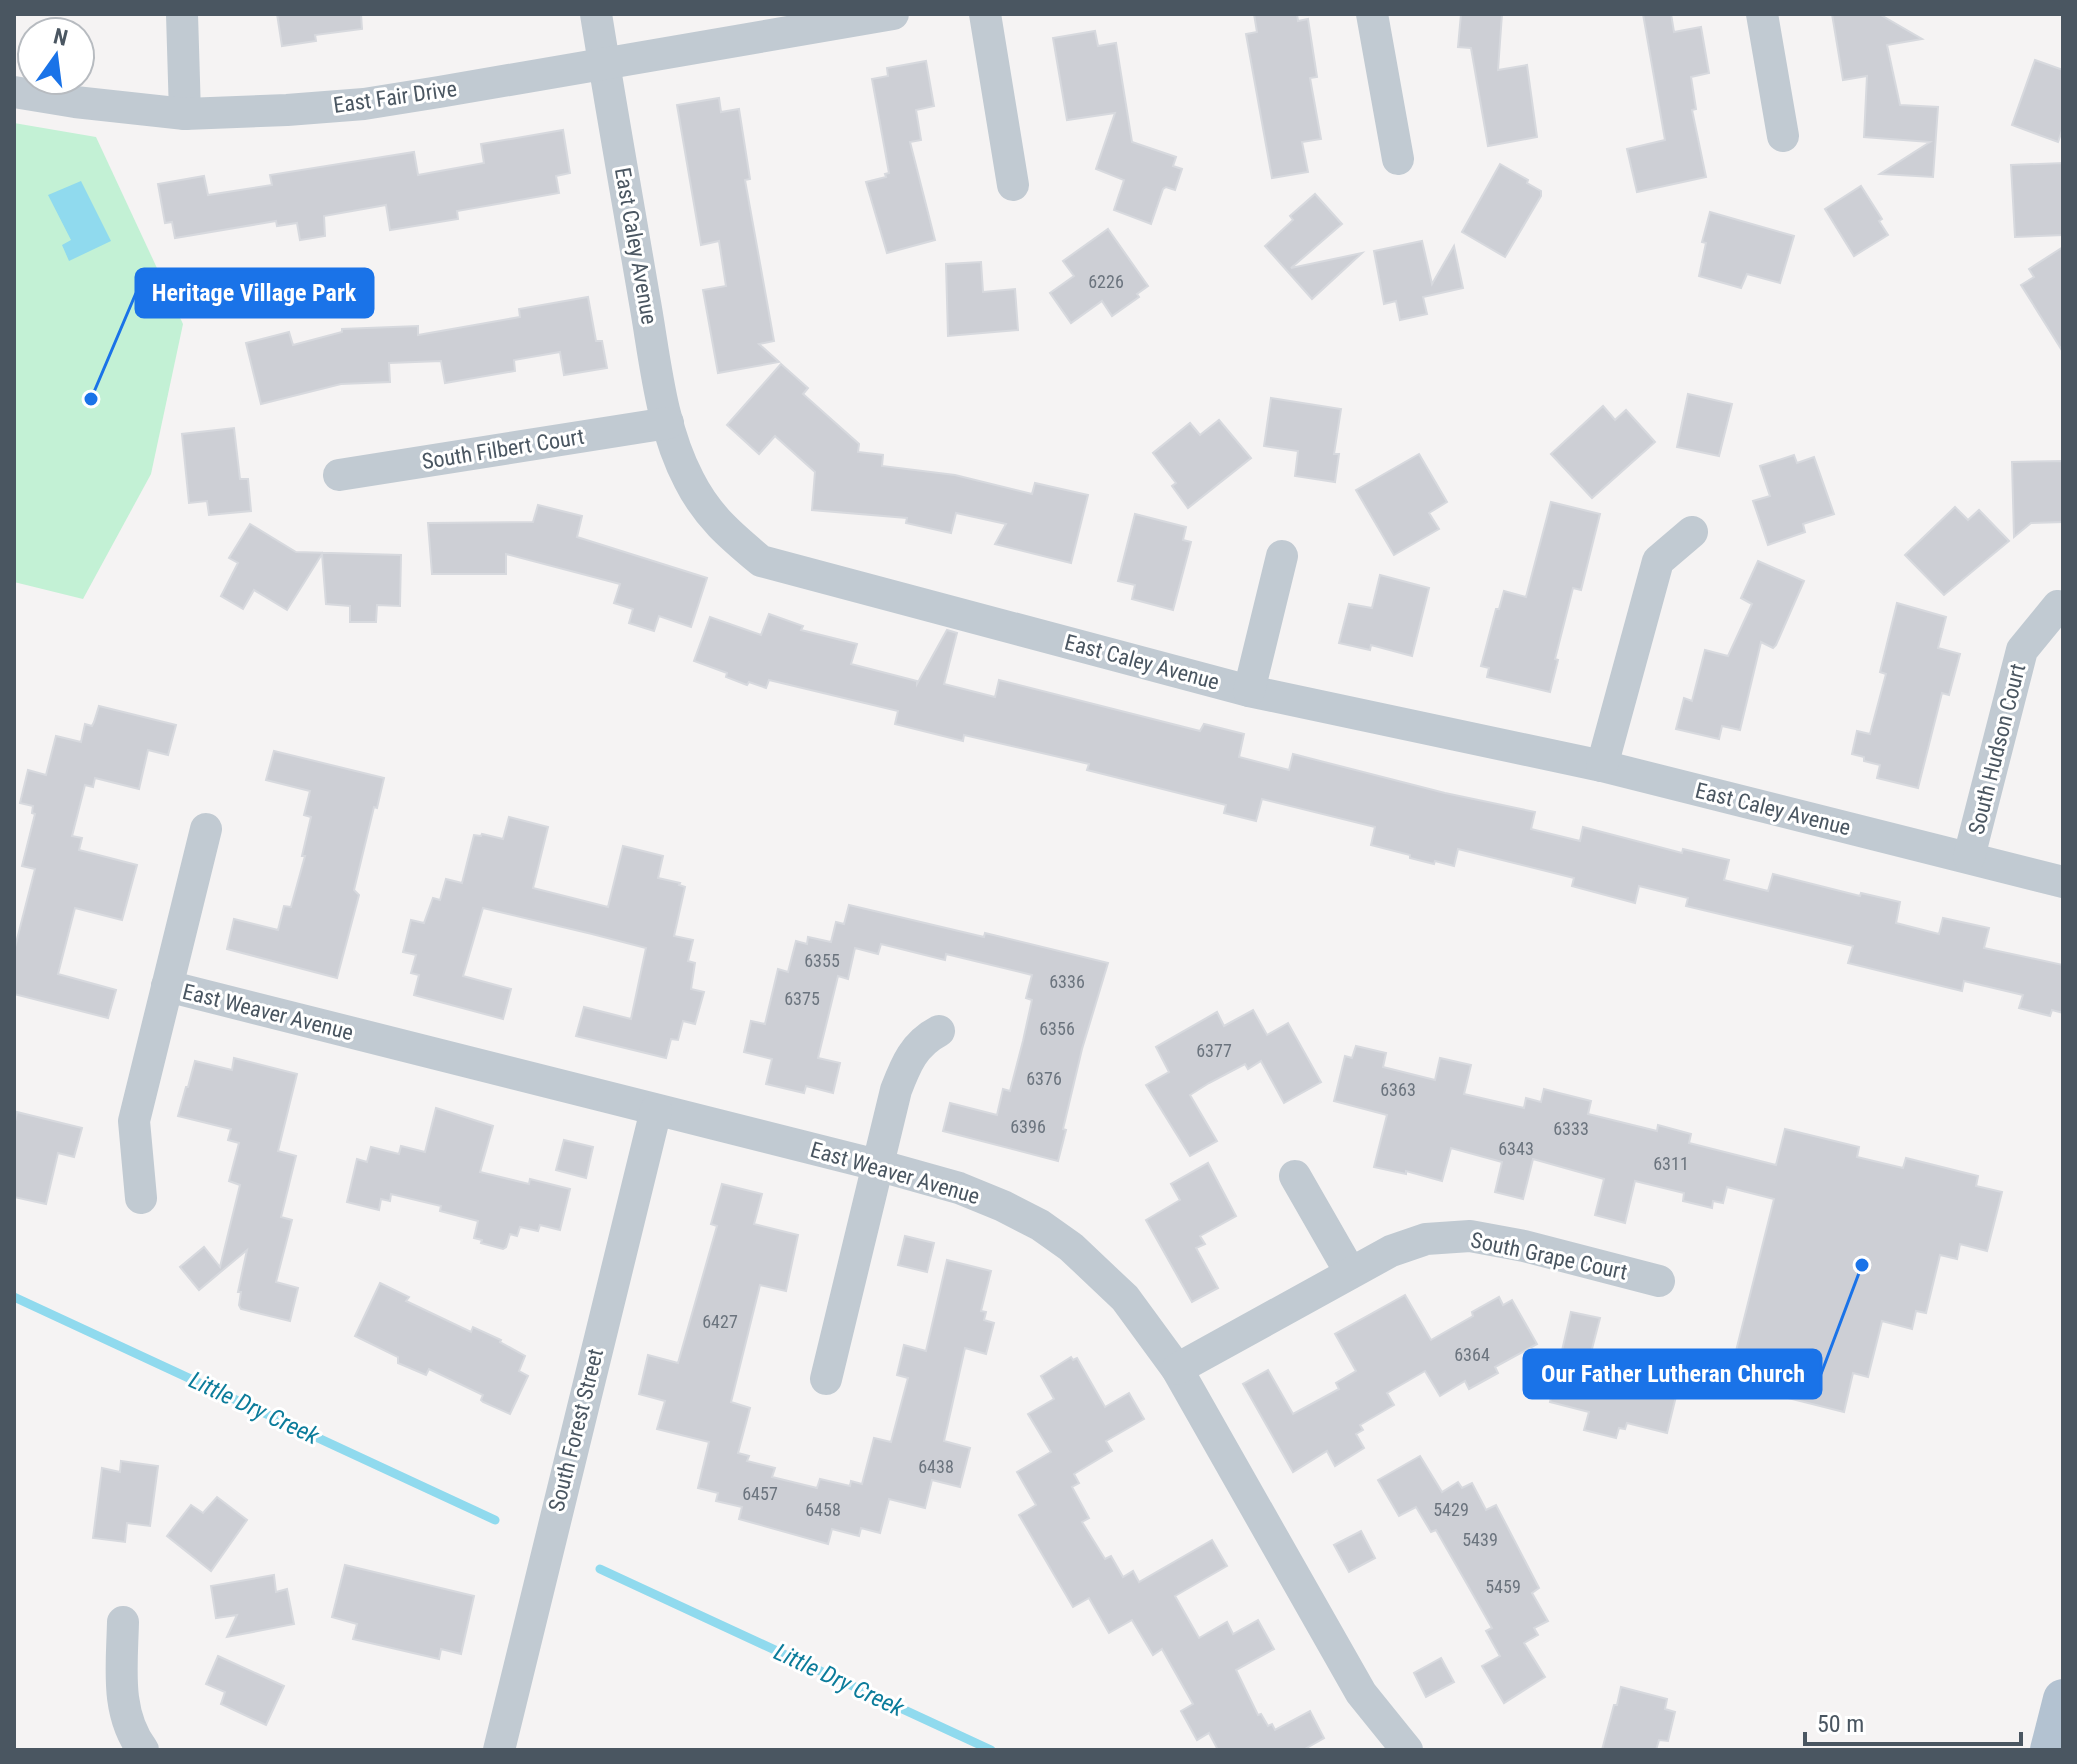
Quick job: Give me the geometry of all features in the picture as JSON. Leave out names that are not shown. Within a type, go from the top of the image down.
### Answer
[{"type":"main road","points":[[2050,1750],[2063,1699]]},
{"type":"street","points":[[182,14],[185,114]]},
{"type":"street","points":[[596,14],[604,65]]},
{"type":"street","name":"East Fair Drive","points":[[14,92],[185,114],[364,104],[893,14]]},
{"type":"street","points":[[985,14],[1013,185]]},
{"type":"street","points":[[1372,14],[1398,159]]},
{"type":"street","points":[[1762,14],[1783,136]]},
{"type":"street","name":"East Caley Avenue","points":[[604,65],[668,423],[677,456],[719,526],[761,561],[1249,691],[1602,766],[2057,877]]},
{"type":"street","name":"South Filbert Court","points":[[339,475],[668,423]]},
{"type":"street","points":[[1602,766],[1658,561],[1692,532]]},
{"type":"street","points":[[1249,691],[1282,556]]},
{"type":"street","name":"South Hudson Court","points":[[1969,857],[2022,650],[2058,606]]},
{"type":"street","points":[[141,1198],[134,1121],[206,829]]},
{"type":"street","name":"East Weaver Avenue","points":[[167,986],[877,1165],[959,1188],[1040,1225],[1071,1247],[1125,1298],[1177,1369],[1361,1693],[1407,1750]]},
{"type":"street","points":[[826,1379],[896,1090],[906,1063],[917,1047],[939,1031]]},
{"type":"street","name":"South Forest Street","points":[[499,1750],[656,1110]]},
{"type":"street","points":[[1295,1176],[1350,1272]]},
{"type":"street","name":"South Grape Court","points":[[1177,1369],[1350,1272],[1391,1251],[1426,1239],[1470,1236],[1524,1246],[1659,1281]]},
{"type":"street","points":[[123,1622],[123,1705],[130,1728],[143,1750]]},
{"type":"green space","points":[[14,123],[96,137],[183,324],[151,474],[83,599],[14,582]]},
{"type":"water","points":[[81,181],[111,241],[69,261],[62,245],[71,240],[48,195]]},
{"type":"building","points":[[277,14],[361,14],[362,29],[315,35],[316,41],[282,46]]},
{"type":"building","points":[[1254,14],[1297,14],[1298,21],[1308,19],[1317,77],[1310,78],[1321,139],[1302,142],[1308,172],[1272,178],[1246,34],[1257,32]]},
{"type":"building","points":[[1461,14],[1502,14],[1498,70],[1527,65],[1537,137],[1488,146],[1471,48],[1458,47]]},
{"type":"building","points":[[1643,14],[1671,14],[1674,32],[1701,27],[1709,73],[1691,77],[1696,109],[1692,110],[1706,177],[1637,192],[1627,149],[1665,140]]},
{"type":"building","points":[[1832,14],[1879,14],[1922,39],[1887,45],[1900,105],[1938,107],[1933,177],[1880,174],[1930,142],[1864,137],[1867,76],[1843,80]]},
{"type":"building","points":[[1095,31],[1098,46],[1116,43],[1132,142],[1176,157],[1173,166],[1182,169],[1175,190],[1163,189],[1151,224],[1114,210],[1124,180],[1096,169],[1115,113],[1067,120],[1053,38]]},
{"type":"building","points":[[2035,60],[2063,70],[2063,128],[2058,142],[2012,125]]},
{"type":"building","points":[[926,61],[934,106],[916,110],[921,140],[910,142],[935,240],[887,253],[866,182],[886,177],[885,174],[889,173],[872,79],[888,76],[887,68]]},
{"type":"building","points":[[719,98],[721,112],[739,109],[750,179],[745,180],[774,341],[759,344],[779,362],[718,373],[703,290],[726,286],[719,241],[701,245],[677,105]]},
{"type":"building","points":[[563,130],[570,173],[556,176],[559,193],[457,211],[458,219],[390,230],[386,205],[324,216],[325,236],[300,240],[297,223],[277,226],[276,221],[175,238],[172,222],[165,223],[158,184],[204,176],[208,195],[272,185],[270,175],[414,152],[418,175],[484,163],[481,144]]},
{"type":"building","points":[[2063,163],[2063,235],[2015,237],[2011,165]]},
{"type":"building","points":[[1500,164],[1541,191],[1505,257],[1462,232]]},
{"type":"building","points":[[1861,186],[1882,219],[1879,221],[1888,235],[1854,256],[1825,209]]},
{"type":"building","points":[[1315,194],[1342,224],[1291,268],[1362,253],[1312,299],[1265,246],[1293,220],[1290,216]]},
{"type":"building","points":[[1710,212],[1794,236],[1780,283],[1747,274],[1741,288],[1699,276],[1706,243],[1702,242]]},
{"type":"building","points":[[1108,229],[1148,286],[1137,294],[1139,297],[1112,316],[1102,301],[1071,323],[1050,293],[1074,276],[1063,261]]},
{"type":"building","points":[[1422,241],[1432,284],[1454,246],[1463,288],[1423,297],[1427,314],[1400,320],[1396,301],[1384,304],[1374,251]]},
{"type":"building","points":[[2063,247],[2063,352],[2021,285],[2034,277],[2029,269]]},
{"type":"building","points":[[981,262],[983,292],[1015,289],[1018,330],[948,336],[946,264]]},
{"type":"building","points":[[588,297],[596,341],[602,341],[607,368],[564,375],[560,352],[514,360],[515,371],[445,383],[441,361],[389,363],[390,382],[341,384],[261,404],[246,343],[289,332],[293,345],[342,332],[342,329],[418,326],[418,335],[520,317],[519,309]]},
{"type":"building","points":[[781,364],[808,388],[803,394],[859,444],[858,452],[883,455],[882,466],[955,475],[1032,494],[1035,483],[1088,495],[1071,563],[995,544],[1006,524],[956,513],[951,533],[906,523],[907,518],[812,510],[815,472],[775,436],[759,454],[727,425]]},
{"type":"building","points":[[1688,394],[1732,404],[1719,456],[1677,447]]},
{"type":"building","points":[[1271,398],[1341,409],[1334,454],[1339,454],[1335,482],[1295,476],[1298,451],[1264,446]]},
{"type":"building","points":[[1603,406],[1615,420],[1626,410],[1655,442],[1592,498],[1551,454]]},
{"type":"building","points":[[1219,420],[1251,458],[1188,508],[1172,486],[1176,483],[1153,453],[1190,423],[1200,435]]},
{"type":"building","points":[[234,428],[240,479],[248,479],[251,511],[209,515],[207,501],[189,503],[182,434]]},
{"type":"building","points":[[1419,454],[1447,502],[1429,513],[1439,529],[1394,555],[1356,490]]},
{"type":"building","points":[[1794,455],[1797,463],[1814,457],[1834,514],[1803,524],[1805,532],[1768,545],[1753,501],[1770,496],[1760,466]]},
{"type":"building","points":[[2063,461],[2063,522],[2031,523],[2014,537],[2012,462]]},
{"type":"building","points":[[1551,502],[1600,514],[1581,590],[1573,588],[1550,692],[1487,677],[1489,668],[1481,666],[1504,591],[1526,597]]},
{"type":"building","points":[[538,505],[582,516],[577,537],[707,578],[691,627],[659,616],[654,631],[629,623],[633,609],[614,603],[620,584],[506,554],[506,574],[432,574],[428,523],[533,522]]},
{"type":"building","points":[[1955,507],[1968,520],[1979,510],[2009,541],[1944,595],[1905,555]]},
{"type":"building","points":[[1135,514],[1186,527],[1183,540],[1191,542],[1173,610],[1132,599],[1135,585],[1118,581]]},
{"type":"building","points":[[250,524],[296,552],[401,555],[400,606],[377,605],[376,622],[350,622],[350,606],[326,604],[322,554],[287,610],[254,590],[243,609],[221,596],[238,563],[229,558]]},
{"type":"building","points":[[1758,561],[1804,581],[1776,645],[1773,648],[1761,642],[1740,730],[1722,726],[1719,739],[1676,729],[1684,698],[1692,701],[1705,650],[1728,656],[1752,604],[1741,598]]},
{"type":"building","points":[[1380,575],[1429,588],[1412,656],[1371,645],[1370,650],[1339,643],[1349,604],[1372,608]]},
{"type":"building","points":[[1897,603],[1946,617],[1938,648],[1960,654],[1949,695],[1942,693],[1918,788],[1877,778],[1880,765],[1852,754],[1857,731],[1870,734],[1886,674],[1880,672]]},
{"type":"building","points":[[769,614],[803,626],[801,630],[857,644],[851,664],[917,681],[917,684],[947,630],[957,633],[944,684],[995,697],[999,680],[1200,731],[1204,724],[1244,734],[1239,757],[1289,770],[1293,754],[1445,793],[1535,812],[1531,829],[1580,841],[1583,827],[1682,853],[1683,849],[1729,860],[1724,880],[1768,891],[1773,874],[1860,896],[1861,893],[1900,902],[1896,923],[1939,934],[1943,918],[1989,928],[1984,948],[2063,965],[2063,1013],[2052,1010],[2050,1016],[2019,1008],[2023,995],[1964,981],[1962,991],[1848,963],[1853,946],[1686,906],[1688,898],[1639,886],[1635,903],[1572,886],[1574,878],[1458,849],[1454,866],[1435,861],[1434,864],[1371,845],[1375,827],[1262,799],[1256,821],[1224,813],[1226,805],[1087,770],[1089,764],[964,735],[963,741],[895,724],[898,711],[769,680],[766,688],[749,682],[747,685],[726,677],[727,673],[694,661],[710,617],[761,635]]},
{"type":"building","points":[[99,706],[176,725],[168,755],[148,750],[139,789],[95,778],[93,787],[85,785],[72,836],[82,838],[79,850],[137,865],[122,920],[75,908],[58,974],[116,990],[108,1018],[14,994],[14,951],[35,869],[22,866],[35,814],[32,813],[33,806],[20,803],[28,770],[46,775],[56,736],[81,742],[85,724],[92,726]]},
{"type":"building","points":[[274,751],[384,778],[354,890],[359,895],[337,978],[227,949],[234,919],[278,930],[284,906],[291,907],[305,856],[302,856],[311,817],[304,815],[310,791],[266,780]]},
{"type":"building","points":[[509,817],[548,827],[533,888],[608,907],[623,846],[663,856],[658,878],[685,887],[674,936],[693,940],[688,961],[695,963],[691,989],[704,992],[695,1024],[683,1021],[678,1040],[671,1039],[666,1058],[576,1036],[584,1007],[631,1019],[646,948],[592,934],[483,908],[463,976],[511,989],[503,1019],[414,995],[419,975],[411,973],[416,955],[403,952],[411,920],[424,923],[433,898],[440,900],[446,879],[462,883],[474,835],[503,839]]},
{"type":"building","points":[[849,905],[1108,963],[1082,1049],[1058,1161],[943,1131],[950,1103],[997,1115],[1003,1089],[1010,1091],[1023,1041],[1032,1000],[1026,998],[1032,975],[946,954],[945,960],[881,944],[878,954],[855,948],[848,979],[838,976],[818,1058],[840,1063],[833,1093],[806,1086],[804,1093],[766,1084],[772,1059],[744,1052],[751,1021],[765,1024],[778,969],[788,972],[796,941],[807,944],[808,937],[831,942],[836,922],[844,924]]},
{"type":"building","points":[[1253,1010],[1267,1035],[1288,1023],[1321,1082],[1284,1103],[1261,1061],[1248,1069],[1245,1064],[1209,1083],[1190,1095],[1217,1141],[1190,1156],[1146,1085],[1169,1072],[1156,1047],[1217,1012],[1224,1026]]},
{"type":"building","points":[[1356,1046],[1386,1053],[1383,1067],[1435,1080],[1440,1058],[1471,1065],[1464,1094],[1524,1108],[1526,1098],[1541,1102],[1544,1089],[1591,1101],[1588,1114],[1657,1131],[1658,1125],[1691,1134],[1689,1143],[1776,1165],[1785,1129],[1859,1147],[1857,1157],[1903,1168],[1906,1158],[1978,1176],[1976,1186],[2002,1192],[1987,1251],[1960,1244],[1957,1259],[1940,1255],[1926,1313],[1916,1311],[1912,1329],[1882,1321],[1868,1377],[1853,1373],[1844,1412],[1728,1383],[1774,1199],[1727,1187],[1723,1203],[1713,1201],[1712,1208],[1683,1201],[1684,1193],[1635,1181],[1625,1223],[1595,1215],[1604,1179],[1533,1159],[1523,1199],[1495,1192],[1502,1162],[1451,1148],[1442,1181],[1406,1171],[1406,1174],[1374,1167],[1387,1115],[1334,1101],[1345,1056],[1352,1058]]},
{"type":"building","points":[[234,1058],[297,1074],[278,1151],[296,1156],[281,1217],[292,1220],[276,1282],[298,1288],[290,1321],[241,1309],[241,1292],[238,1292],[247,1250],[199,1290],[180,1267],[204,1247],[220,1267],[240,1185],[229,1181],[239,1143],[228,1140],[231,1129],[178,1116],[195,1061],[232,1070]]},
{"type":"building","points":[[436,1108],[493,1126],[480,1172],[529,1184],[530,1179],[570,1189],[560,1230],[540,1225],[538,1231],[520,1227],[517,1236],[510,1234],[503,1249],[474,1238],[478,1221],[440,1211],[441,1206],[391,1194],[390,1201],[381,1199],[379,1210],[347,1202],[357,1159],[367,1162],[371,1147],[399,1154],[401,1146],[425,1152]]},
{"type":"building","points":[[17,1112],[82,1128],[74,1157],[58,1153],[46,1204],[14,1197],[14,1126]]},
{"type":"building","points":[[564,1140],[593,1147],[586,1178],[556,1170]]},
{"type":"building","points":[[1208,1163],[1236,1216],[1200,1236],[1205,1244],[1196,1248],[1218,1288],[1192,1302],[1146,1220],[1180,1200],[1171,1184]]},
{"type":"building","points":[[722,1184],[762,1194],[754,1224],[798,1235],[786,1291],[760,1285],[731,1402],[750,1408],[738,1453],[749,1456],[747,1461],[775,1468],[772,1477],[817,1488],[820,1479],[850,1486],[851,1481],[862,1484],[874,1438],[891,1442],[908,1378],[897,1375],[904,1345],[926,1351],[947,1260],[991,1271],[981,1311],[986,1312],[984,1320],[994,1323],[986,1354],[965,1348],[944,1441],[970,1448],[960,1487],[932,1480],[925,1508],[889,1499],[880,1533],[861,1528],[859,1536],[832,1529],[828,1544],[739,1519],[742,1507],[716,1501],[718,1493],[698,1488],[709,1442],[657,1429],[665,1401],[639,1394],[648,1355],[678,1363],[717,1226],[711,1224]]},
{"type":"building","points":[[905,1236],[934,1243],[927,1272],[898,1265]]},
{"type":"building","points":[[380,1283],[409,1297],[406,1301],[471,1332],[473,1327],[525,1356],[519,1371],[528,1376],[510,1414],[483,1402],[483,1395],[429,1369],[426,1375],[398,1363],[398,1357],[355,1336]]},
{"type":"building","points":[[1405,1295],[1431,1340],[1499,1297],[1503,1305],[1512,1300],[1537,1344],[1495,1367],[1498,1373],[1469,1389],[1465,1381],[1440,1396],[1425,1371],[1387,1393],[1394,1405],[1360,1425],[1363,1430],[1356,1434],[1364,1448],[1335,1466],[1327,1451],[1293,1472],[1243,1384],[1268,1370],[1293,1414],[1339,1389],[1336,1383],[1356,1371],[1335,1334]]},
{"type":"building","points":[[1571,1312],[1600,1318],[1587,1368],[1637,1381],[1643,1361],[1673,1369],[1670,1378],[1680,1380],[1667,1433],[1627,1423],[1625,1429],[1619,1428],[1616,1438],[1584,1430],[1589,1412],[1550,1402]]},
{"type":"building","points":[[1071,1357],[1073,1360],[1077,1358],[1105,1407],[1129,1393],[1144,1419],[1106,1441],[1112,1451],[1074,1474],[1079,1483],[1072,1487],[1089,1518],[1082,1522],[1105,1559],[1111,1556],[1123,1577],[1133,1571],[1139,1582],[1212,1540],[1227,1566],[1175,1596],[1199,1638],[1227,1622],[1233,1634],[1258,1620],[1274,1649],[1236,1670],[1258,1715],[1261,1714],[1268,1726],[1272,1724],[1275,1730],[1310,1711],[1324,1738],[1303,1750],[1218,1750],[1209,1733],[1197,1740],[1181,1711],[1193,1704],[1162,1649],[1153,1655],[1132,1620],[1109,1633],[1089,1598],[1073,1607],[1019,1515],[1036,1505],[1017,1472],[1051,1452],[1028,1414],[1054,1399],[1041,1376]]},
{"type":"building","points":[[1420,1456],[1442,1492],[1458,1482],[1462,1488],[1472,1483],[1486,1510],[1496,1505],[1539,1588],[1532,1593],[1548,1621],[1534,1628],[1538,1635],[1524,1643],[1545,1677],[1504,1703],[1482,1666],[1500,1656],[1486,1631],[1492,1628],[1436,1530],[1431,1532],[1416,1507],[1399,1516],[1378,1480]]},
{"type":"building","points":[[121,1461],[158,1466],[150,1526],[127,1523],[125,1542],[93,1538],[102,1468],[120,1472]]},
{"type":"building","points":[[217,1497],[247,1520],[211,1571],[167,1536],[191,1505],[203,1513]]},
{"type":"building","points":[[1361,1531],[1375,1558],[1349,1572],[1334,1545]]},
{"type":"building","points":[[345,1565],[474,1596],[461,1654],[441,1649],[439,1659],[353,1639],[357,1624],[332,1617]]},
{"type":"building","points":[[274,1575],[276,1592],[287,1589],[294,1624],[227,1637],[237,1615],[216,1618],[211,1586]]},
{"type":"building","points":[[218,1656],[284,1686],[266,1725],[221,1704],[225,1692],[206,1684]]},
{"type":"building","points":[[1441,1658],[1454,1682],[1426,1697],[1414,1673]]},
{"type":"building","points":[[1621,1687],[1667,1699],[1665,1709],[1675,1712],[1668,1741],[1659,1740],[1656,1750],[1602,1750]]},
{"type":"waterway","name":"Little Dry Creek","points":[[14,1297],[495,1520]]},
{"type":"waterway","name":"Little Dry Creek","points":[[600,1569],[991,1750]]},
{"type":"place","name":"Heritage Village Park","points":[[91,399]]},
{"type":"place","name":"Our Father Lutheran Church","points":[[1862,1265]]}]
